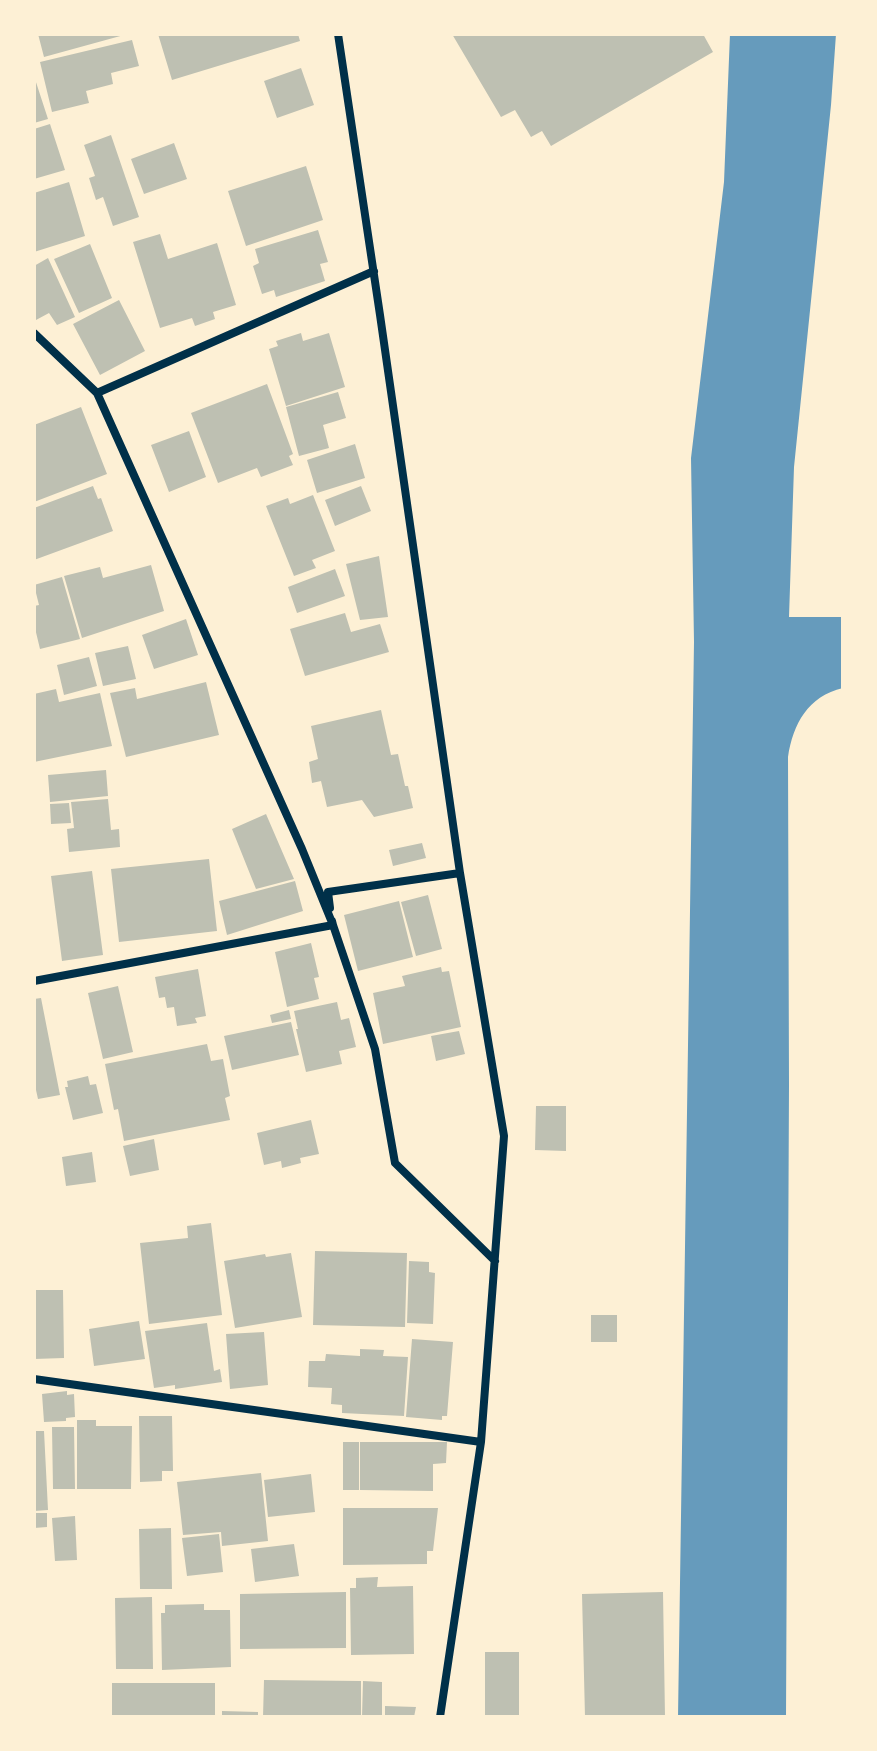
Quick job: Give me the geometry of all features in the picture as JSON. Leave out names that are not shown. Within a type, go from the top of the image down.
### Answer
[{"type":"street","points":[[338,34],[460,873],[504,1136],[481,1442],[440,1717]]},
{"type":"street","points":[[97,393],[374,271]]},
{"type":"street","points":[[34,333],[97,393],[302,849],[333,925],[375,1049],[395,1163],[495,1261]]},
{"type":"street","points":[[333,925],[328,892],[460,873]]},
{"type":"street","points":[[34,981],[333,925]]},
{"type":"street","points":[[34,1379],[481,1442]]},
{"type":"water","points":[[730,34],[836,34],[794,467],[789,617],[843,617],[843,688],[820,698],[804,713],[794,733],[788,757],[786,1717],[678,1717],[694,642],[691,458],[724,182]]},
{"type":"building","points":[[38,34],[124,34],[124,35],[44,57]]},
{"type":"building","points":[[158,34],[298,34],[300,41],[172,80]]},
{"type":"building","points":[[452,34],[703,34],[713,52],[551,146],[542,131],[531,137],[515,110],[501,117]]},
{"type":"building","points":[[132,40],[139,66],[111,73],[113,84],[86,91],[89,103],[52,112],[40,62]]},
{"type":"building","points":[[301,68],[314,105],[277,118],[264,81]]},
{"type":"building","points":[[34,76],[48,119],[34,123]]},
{"type":"building","points":[[50,124],[65,170],[34,179],[34,129]]},
{"type":"building","points":[[111,135],[139,217],[113,226],[103,197],[96,200],[89,178],[95,176],[84,145]]},
{"type":"building","points":[[174,143],[187,179],[144,194],[131,159]]},
{"type":"building","points":[[306,166],[323,220],[246,246],[228,191]]},
{"type":"building","points":[[69,182],[85,236],[34,252],[34,193]]},
{"type":"building","points":[[318,230],[328,262],[320,264],[325,281],[276,297],[274,290],[262,294],[253,266],[259,263],[255,249]]},
{"type":"building","points":[[160,234],[168,259],[217,243],[236,305],[213,312],[215,319],[195,326],[192,318],[160,328],[133,242]]},
{"type":"building","points":[[90,244],[112,298],[79,313],[54,259]]},
{"type":"building","points":[[48,258],[75,317],[57,325],[49,313],[36,320],[34,315],[34,266]]},
{"type":"building","points":[[119,300],[145,351],[100,375],[73,324]]},
{"type":"building","points":[[301,333],[303,341],[329,333],[345,387],[286,406],[269,349],[278,346],[276,341]]},
{"type":"building","points":[[267,384],[293,454],[289,456],[293,465],[261,477],[257,468],[218,483],[191,413]]},
{"type":"building","points":[[338,392],[346,418],[323,425],[329,448],[299,456],[286,407]]},
{"type":"building","points":[[81,407],[107,474],[34,502],[34,425]]},
{"type":"building","points":[[189,431],[206,477],[169,492],[151,445]]},
{"type":"building","points":[[355,444],[365,478],[317,493],[307,460]]},
{"type":"building","points":[[93,486],[98,499],[101,498],[113,531],[34,560],[34,508]]},
{"type":"building","points":[[361,486],[371,511],[335,526],[325,500]]},
{"type":"building","points":[[313,495],[335,551],[312,560],[316,568],[294,576],[266,506],[288,498],[290,504]]},
{"type":"building","points":[[379,556],[388,617],[360,620],[346,564]]},
{"type":"building","points":[[151,565],[164,611],[82,638],[64,576],[100,567],[103,578]]},
{"type":"building","points":[[335,569],[345,596],[297,613],[288,587]]},
{"type":"building","points":[[62,577],[80,639],[40,649],[34,624],[34,606],[39,605],[34,585]]},
{"type":"building","points":[[345,613],[351,632],[380,624],[389,652],[305,676],[290,629]]},
{"type":"building","points":[[186,619],[198,655],[154,669],[142,635]]},
{"type":"building","points":[[128,646],[136,679],[103,686],[95,653]]},
{"type":"building","points":[[89,657],[97,686],[64,695],[57,665]]},
{"type":"building","points":[[206,682],[219,735],[126,757],[110,693],[135,688],[137,699]]},
{"type":"building","points":[[56,689],[59,702],[100,693],[112,746],[34,762],[34,694]]},
{"type":"building","points":[[381,710],[391,755],[398,754],[413,808],[374,817],[362,800],[327,807],[321,781],[312,783],[309,762],[318,759],[311,726]]},
{"type":"building","points":[[106,770],[108,796],[50,802],[48,775]]},
{"type":"building","points":[[108,799],[111,830],[119,829],[120,847],[69,852],[67,829],[74,828],[71,802]]},
{"type":"building","points":[[69,803],[71,823],[51,824],[50,804]]},
{"type":"building","points":[[266,814],[294,879],[256,889],[232,829]]},
{"type":"building","points":[[422,843],[426,858],[393,866],[389,850]]},
{"type":"building","points":[[209,859],[217,931],[119,942],[111,869]]},
{"type":"building","points":[[92,871],[103,955],[62,961],[51,876]]},
{"type":"building","points":[[295,881],[303,911],[227,935],[219,901]]},
{"type":"building","points":[[428,895],[442,949],[416,956],[401,902]]},
{"type":"building","points":[[399,901],[413,957],[358,971],[344,915]]},
{"type":"building","points":[[311,943],[319,977],[314,978],[319,999],[287,1007],[275,952]]},
{"type":"building","points":[[441,967],[442,972],[449,971],[461,1027],[383,1044],[373,993],[405,986],[402,976]]},
{"type":"building","points":[[198,969],[206,1016],[195,1018],[197,1023],[177,1026],[174,1007],[167,1008],[165,997],[159,998],[155,977]]},
{"type":"building","points":[[118,986],[133,1052],[103,1059],[88,993]]},
{"type":"building","points":[[41,998],[60,1095],[38,1099],[34,1090],[34,999]]},
{"type":"building","points":[[337,1002],[341,1020],[349,1018],[356,1047],[339,1051],[342,1064],[306,1072],[294,1011]]},
{"type":"building","points":[[289,1010],[291,1019],[272,1023],[270,1015]]},
{"type":"building","points":[[291,1022],[299,1055],[232,1070],[224,1036]]},
{"type":"building","points":[[459,1031],[465,1054],[436,1061],[431,1036]]},
{"type":"building","points":[[207,1044],[211,1061],[223,1059],[230,1096],[225,1098],[230,1120],[124,1141],[105,1064]]},
{"type":"building","points":[[88,1076],[90,1085],[96,1084],[103,1113],[73,1120],[65,1087],[68,1087],[67,1081]]},
{"type":"building","points":[[536,1106],[566,1106],[566,1151],[535,1150]]},
{"type":"building","points":[[311,1120],[319,1154],[300,1158],[301,1163],[282,1168],[281,1161],[264,1165],[257,1133]]},
{"type":"building","points":[[154,1139],[159,1170],[130,1176],[123,1146]]},
{"type":"building","points":[[92,1152],[96,1182],[66,1186],[62,1157]]},
{"type":"building","points":[[211,1223],[222,1315],[149,1324],[140,1243],[188,1238],[187,1226]]},
{"type":"building","points":[[315,1251],[407,1253],[405,1327],[313,1325]]},
{"type":"building","points":[[291,1253],[302,1317],[235,1328],[224,1261]]},
{"type":"building","points":[[409,1261],[429,1262],[429,1272],[435,1273],[433,1324],[407,1323]]},
{"type":"building","points":[[34,1290],[63,1290],[64,1358],[34,1359]]},
{"type":"building","points":[[591,1315],[617,1315],[617,1342],[591,1342]]},
{"type":"building","points":[[139,1321],[145,1359],[94,1366],[89,1329]]},
{"type":"building","points":[[207,1323],[214,1371],[220,1369],[222,1382],[175,1389],[175,1385],[154,1388],[145,1331]]},
{"type":"building","points":[[264,1332],[268,1385],[230,1389],[226,1334]]},
{"type":"building","points":[[412,1339],[453,1342],[447,1416],[442,1416],[442,1420],[406,1417]]},
{"type":"building","points":[[360,1349],[384,1350],[383,1356],[408,1357],[404,1416],[342,1413],[342,1405],[331,1404],[332,1388],[308,1387],[309,1361],[325,1361],[326,1354],[360,1356]]},
{"type":"building","points":[[67,1391],[67,1395],[74,1394],[75,1417],[66,1418],[66,1421],[44,1422],[42,1394]]},
{"type":"building","points":[[139,1416],[172,1416],[173,1471],[162,1471],[162,1481],[140,1482]]},
{"type":"building","points":[[77,1420],[96,1420],[96,1426],[132,1426],[131,1489],[77,1489]]},
{"type":"building","points":[[52,1427],[74,1427],[75,1489],[53,1489]]},
{"type":"building","points":[[34,1431],[44,1431],[48,1510],[34,1511]]},
{"type":"building","points":[[343,1442],[359,1442],[359,1490],[343,1490]]},
{"type":"building","points":[[360,1442],[447,1442],[446,1463],[433,1464],[433,1491],[360,1490]]},
{"type":"building","points":[[261,1473],[268,1541],[222,1546],[221,1532],[183,1535],[177,1482]]},
{"type":"building","points":[[311,1474],[315,1512],[268,1517],[264,1480]]},
{"type":"building","points":[[343,1508],[438,1508],[433,1551],[427,1551],[427,1564],[343,1565]]},
{"type":"building","points":[[34,1513],[47,1513],[47,1527],[34,1528]]},
{"type":"building","points":[[75,1516],[77,1560],[55,1561],[52,1518]]},
{"type":"building","points":[[171,1528],[172,1589],[140,1589],[139,1529]]},
{"type":"building","points":[[219,1534],[223,1572],[187,1576],[182,1538]]},
{"type":"building","points":[[294,1544],[299,1576],[255,1582],[251,1549]]},
{"type":"building","points":[[378,1577],[377,1587],[413,1586],[414,1654],[351,1655],[350,1588],[356,1588],[356,1578]]},
{"type":"building","points":[[346,1592],[346,1648],[240,1649],[240,1594]]},
{"type":"building","points":[[663,1592],[665,1717],[585,1717],[582,1594]]},
{"type":"building","points":[[152,1597],[153,1669],[116,1669],[115,1598]]},
{"type":"building","points":[[204,1604],[204,1610],[230,1610],[231,1667],[162,1670],[161,1613],[165,1613],[165,1605]]},
{"type":"building","points":[[485,1652],[519,1652],[519,1717],[485,1717]]},
{"type":"building","points":[[264,1680],[361,1681],[361,1717],[263,1717]]},
{"type":"building","points":[[363,1681],[382,1682],[382,1717],[362,1717]]},
{"type":"building","points":[[112,1683],[215,1683],[215,1717],[112,1717]]},
{"type":"building","points":[[385,1706],[416,1707],[414,1717],[385,1717]]},
{"type":"building","points":[[222,1711],[258,1712],[258,1717],[222,1717]]}]
